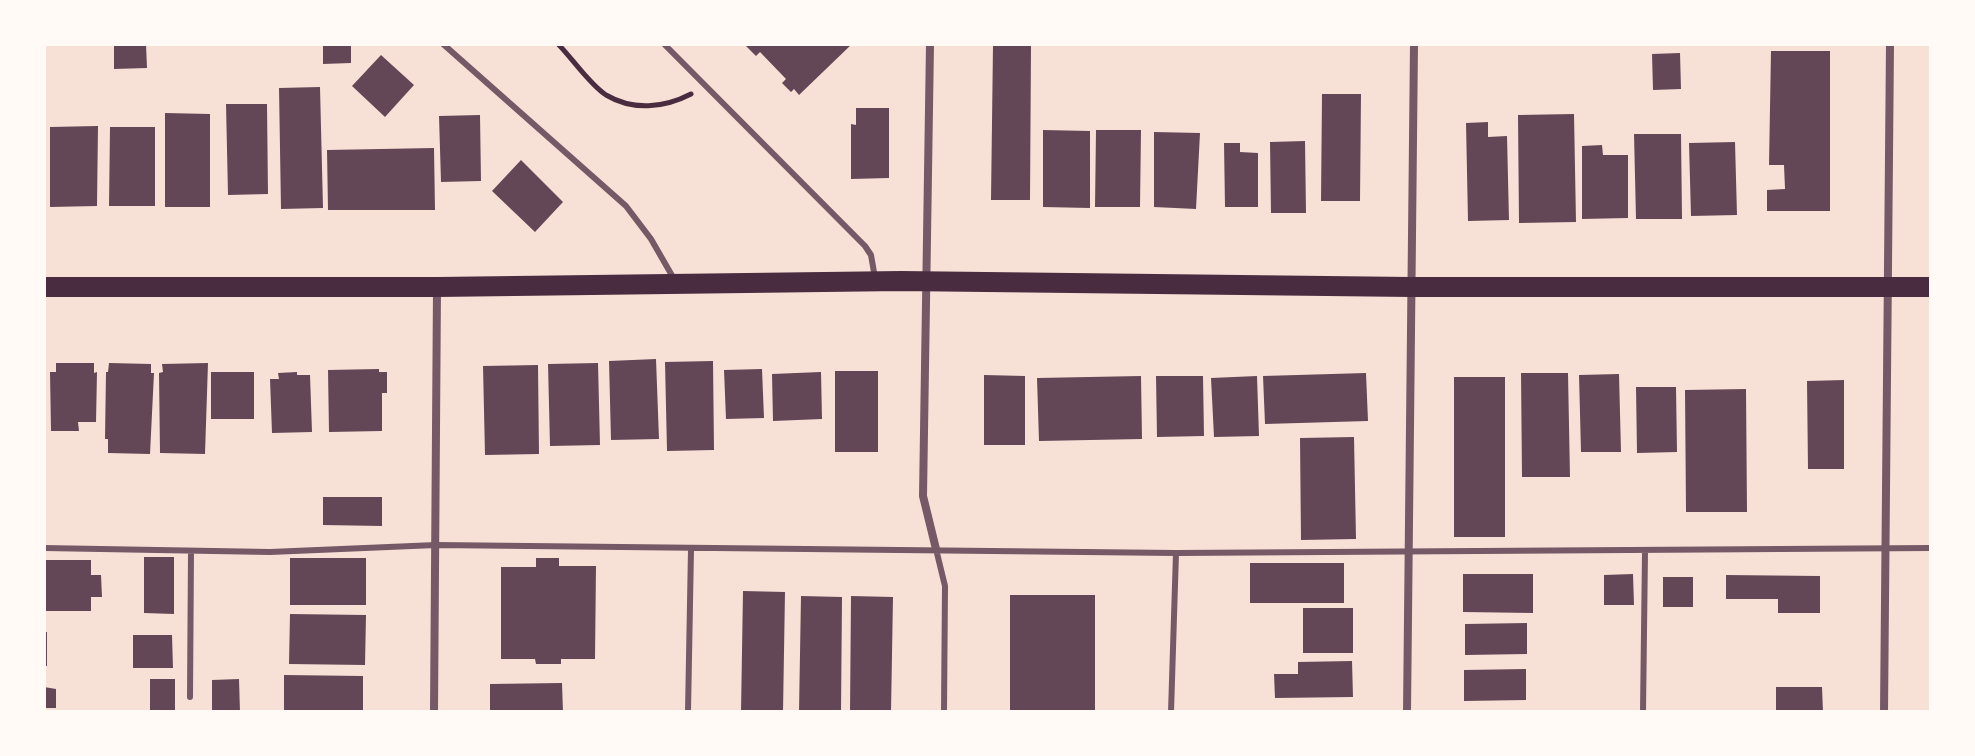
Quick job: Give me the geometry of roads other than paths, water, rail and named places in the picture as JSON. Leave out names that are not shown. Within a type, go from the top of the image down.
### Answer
[{"type":"main road","points":[[44,287],[437,287],[927,281],[1411,287],[1931,287]]},
{"type":"street","points":[[930,44],[923,496],[936,549]]},
{"type":"street","points":[[1407,712],[1414,44]]},
{"type":"street","points":[[1884,712],[1890,44]]},
{"type":"street","points":[[434,712],[437,287]]},
{"type":"lane","points":[[443,44],[626,206],[651,239],[677,284]]},
{"type":"lane","points":[[664,44],[865,246],[874,266],[876,281]]},
{"type":"lane","points":[[44,548],[270,552],[436,545],[1408,553],[1931,548]]},
{"type":"lane","points":[[688,712],[691,549]]},
{"type":"lane","points":[[936,549],[945,586],[944,712]]},
{"type":"lane","points":[[190,697],[191,551]]},
{"type":"lane","points":[[1643,712],[1645,552]]},
{"type":"lane","points":[[1171,712],[1176,553]]}]
